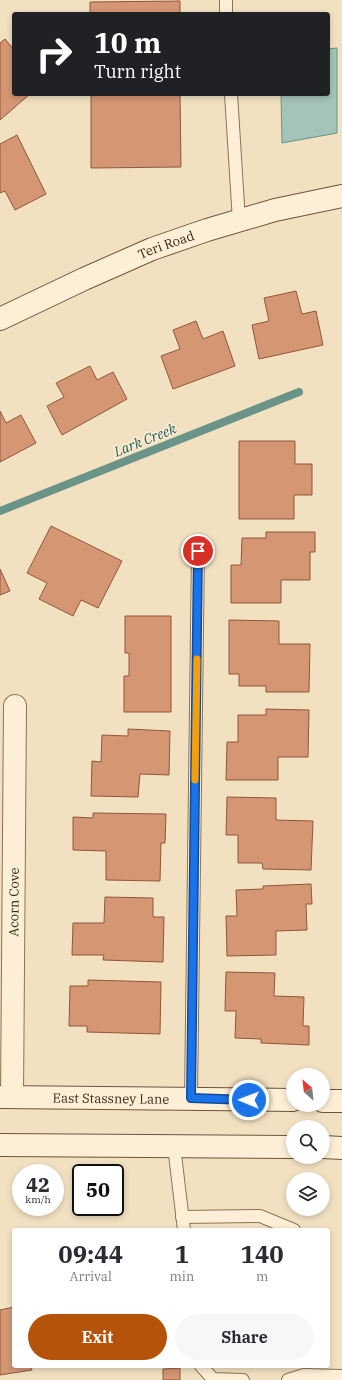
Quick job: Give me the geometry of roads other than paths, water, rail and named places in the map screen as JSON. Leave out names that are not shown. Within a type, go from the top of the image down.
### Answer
[{"type":"street","name":"Teri Road","points":[[0,319],[152,249],[207,230],[275,210],[342,196]]},
{"type":"street","name":"Acorn Cove","points":[[6,1097],[15,706]]},
{"type":"street","name":"East Stassney Lane","points":[[6,1097],[286,1100]]},
{"type":"street","points":[[330,1101],[342,1101]]},
{"type":"street","points":[[0,1145],[286,1147]]},
{"type":"street","points":[[330,1147],[342,1148]]},
{"type":"lane","points":[[226,0],[226,12]]},
{"type":"lane","points":[[231,96],[239,221]]},
{"type":"lane","points":[[191,1098],[198,551]]},
{"type":"lane","points":[[174,1146],[184,1228]]},
{"type":"lane","points":[[182,1217],[260,1216],[289,1228]]},
{"type":"lane","points":[[203,1368],[213,1379],[243,1380]]},
{"type":"lane","points":[[288,1380],[304,1370],[342,1376]]},
{"type":"water","points":[[337,48],[337,133],[282,143],[281,96],[330,96],[330,49]]},
{"type":"waterway","name":"Lark Creek","points":[[0,511],[299,392]]}]
